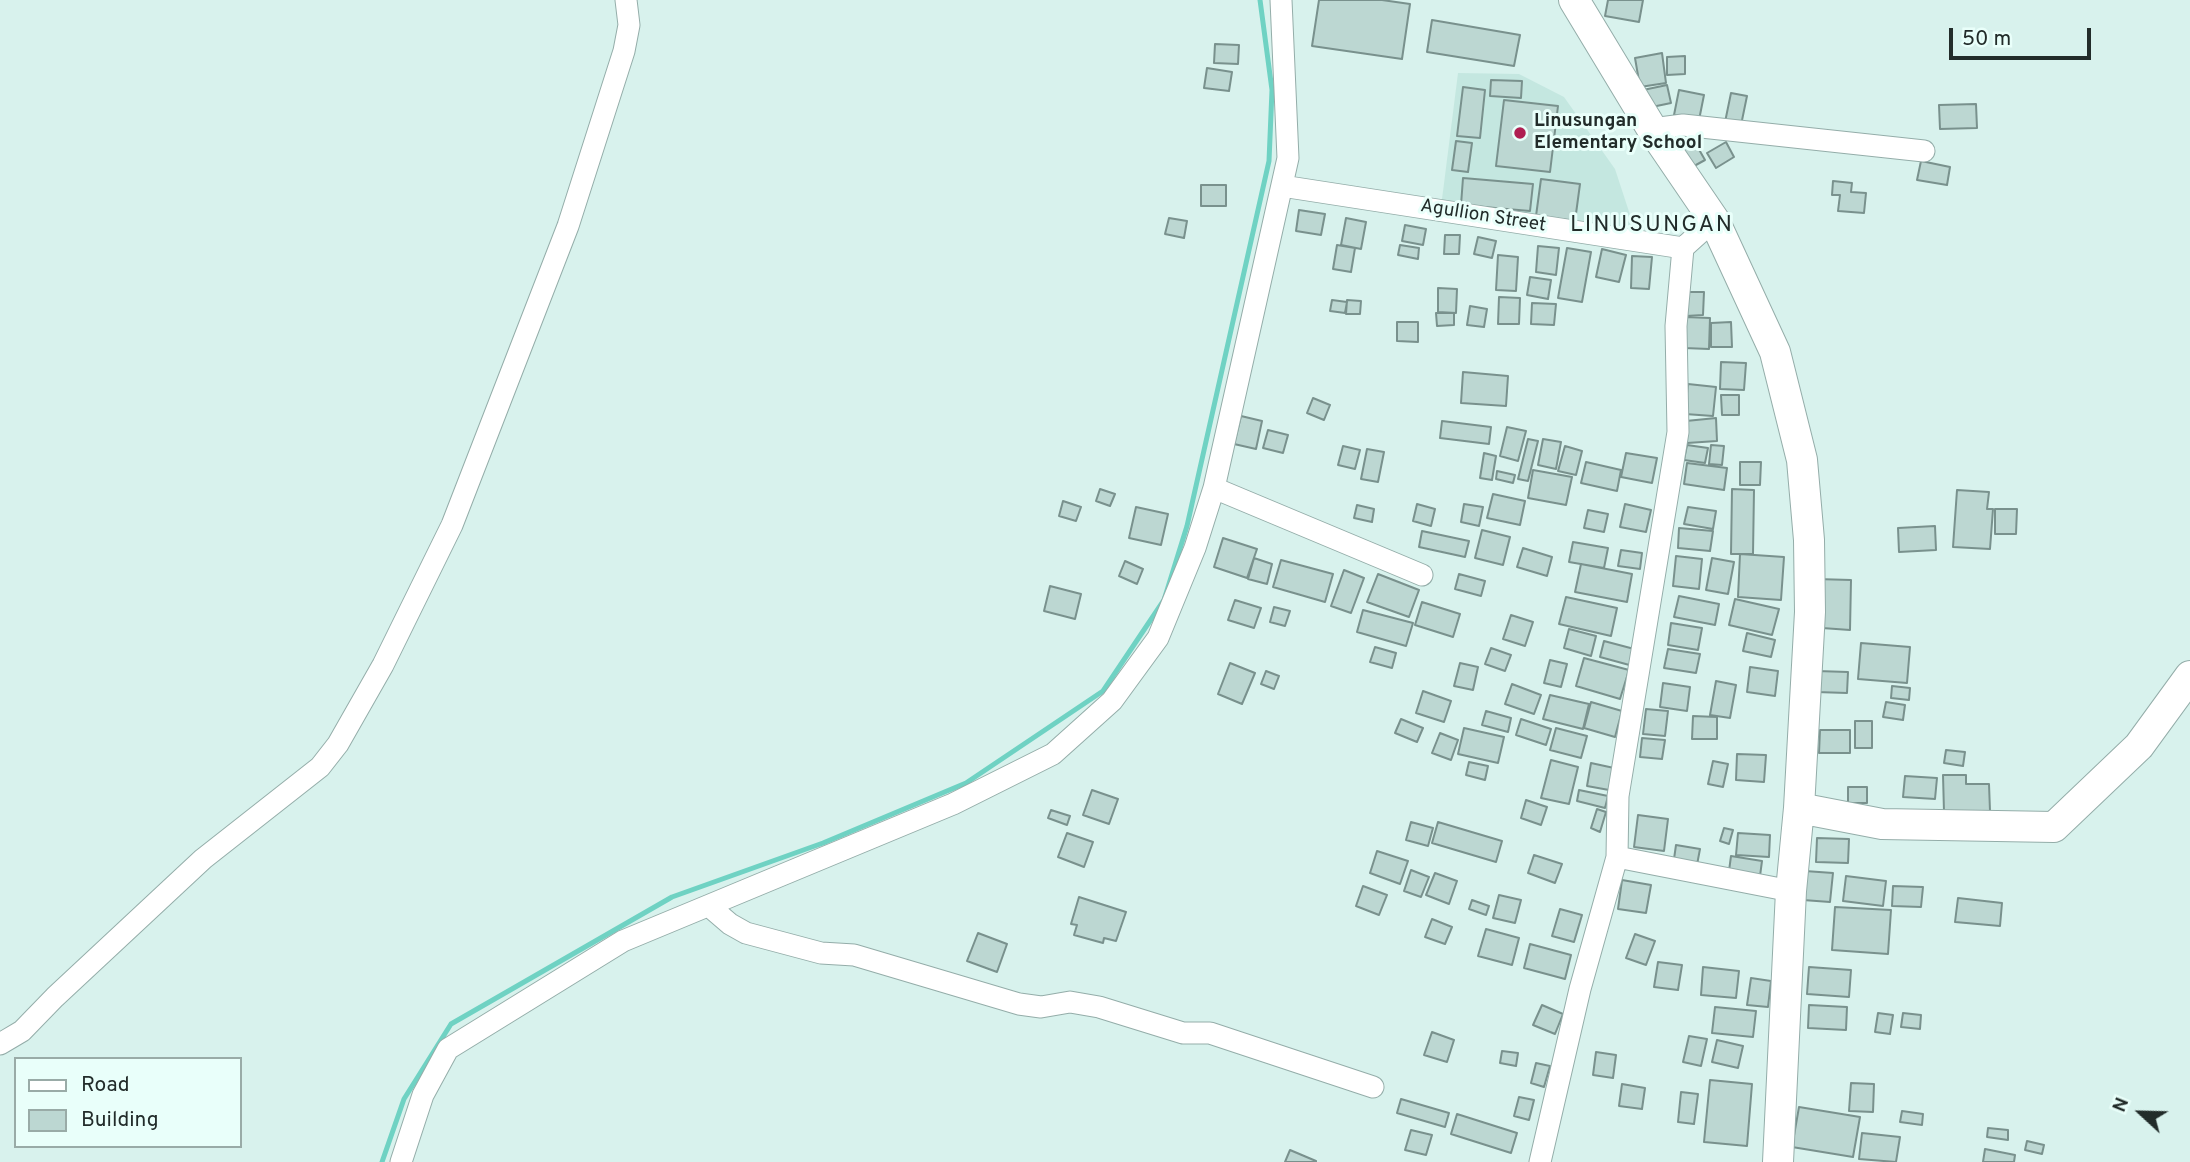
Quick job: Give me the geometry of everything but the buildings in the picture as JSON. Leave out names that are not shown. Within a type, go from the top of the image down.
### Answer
[{"type":"street","points":[[0,1044],[22,1031],[203,859],[320,767],[356,714],[452,525],[568,226],[624,51],[629,25],[626,0]]},
{"type":"street","points":[[401,1162],[423,1096],[448,1049],[624,941],[953,804],[1053,754],[1112,701],[1158,638],[1195,548],[1214,488],[1288,158],[1281,0]]},
{"type":"street","points":[[1574,0],[1652,129],[1714,220],[1775,352],[1801,460],[1809,540],[1810,612],[1799,808],[1791,891],[1778,1162]]},
{"type":"street","points":[[1652,129],[1683,125],[1924,151]]},
{"type":"street","name":"Agullion Street","points":[[1282,186],[1684,248]]},
{"type":"street","points":[[1541,1162],[1580,989],[1617,857],[1618,796],[1678,432],[1676,326],[1684,248],[1714,220]]},
{"type":"street","points":[[1214,488],[1422,575]]},
{"type":"street","points":[[1799,808],[1882,824],[2054,827],[2139,746],[2190,676]]},
{"type":"street","points":[[1617,857],[1791,891]]},
{"type":"street","points":[[709,906],[730,924],[746,933],[775,942],[821,953],[854,956],[1019,1004],[1041,1007],[1070,1002],[1099,1007],[1183,1033],[1210,1033],[1373,1087]]},
{"type":"shaded area","name":"Linusungan Elementary School","points":[[1458,73],[1519,74],[1564,97],[1615,169],[1635,230],[1441,207]]},
{"type":"waterway","points":[[382,1162],[404,1099],[451,1024],[672,897],[823,843],[966,783],[1103,691],[1164,600],[1187,526],[1269,161],[1272,90],[1260,0]]},
{"type":"place","name":"Linusungan Elementary School","points":[[1520,133]]},
{"type":"district","name":"LINUSUNGAN","points":[[1652,226]]}]
